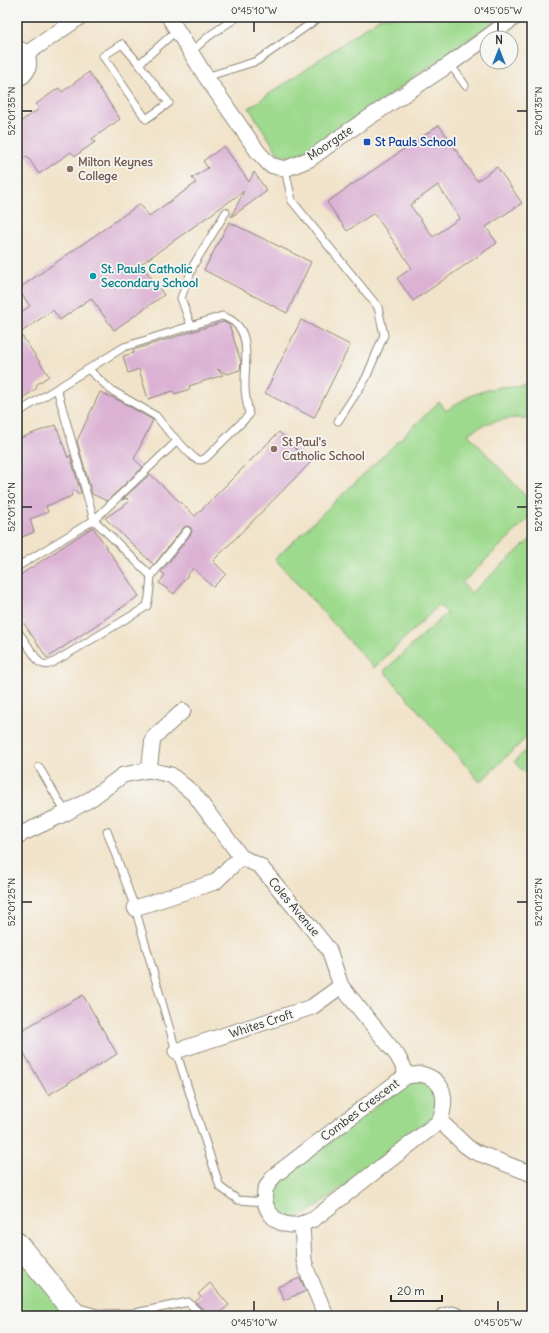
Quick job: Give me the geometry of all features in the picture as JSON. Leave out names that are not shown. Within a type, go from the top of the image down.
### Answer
[{"type":"street","points":[[17,79],[22,78],[28,71],[29,62],[22,51],[80,17]]},
{"type":"street","points":[[169,17],[206,77],[258,152],[270,165],[285,169]]},
{"type":"street","name":"Moorgate","points":[[500,30],[515,17]]},
{"type":"street","name":"Moorgate","points":[[285,169],[310,159],[347,132],[479,46]]},
{"type":"street","points":[[149,770],[153,738],[183,711]]},
{"type":"street","name":"Coles Avenue","points":[[17,836],[66,813],[92,798],[123,775],[149,770],[171,775],[194,794],[240,857],[260,866],[329,950],[341,986],[397,1055],[407,1076]]},
{"type":"street","points":[[135,908],[215,882],[240,857]]},
{"type":"street","name":"Whites Croft","points":[[176,1051],[312,1008],[341,986]]},
{"type":"street","name":"Combes Crescent","points":[[265,1202],[265,1192],[268,1182],[275,1175],[407,1076],[421,1074],[428,1076],[436,1081],[440,1086],[444,1101],[444,1109],[440,1121]]},
{"type":"street","points":[[265,1202],[273,1218],[291,1225],[302,1224],[314,1218],[440,1121],[473,1151],[532,1174]]},
{"type":"street","points":[[302,1224],[304,1260],[307,1271],[326,1316]]},
{"type":"street","points":[[17,1243],[72,1310]]},
{"type":"street","points":[[443,1316],[452,1314],[458,1316]]},
{"type":"lane","points":[[191,52],[209,36],[237,17]]},
{"type":"lane","points":[[206,77],[257,61],[320,17]]},
{"type":"lane","points":[[139,64],[177,30]]},
{"type":"lane","points":[[122,44],[139,64],[169,103],[146,119],[103,56],[122,44]]},
{"type":"lane","points":[[450,64],[464,85]]},
{"type":"lane","points":[[285,169],[292,201],[378,307],[384,335],[366,378],[338,421]]},
{"type":"lane","points":[[191,326],[182,298],[194,264],[226,212]]},
{"type":"lane","points":[[17,413],[124,347],[222,316],[231,319],[243,331],[246,347],[245,389],[249,415],[203,460],[198,461],[193,458],[177,441],[156,416],[111,390],[88,370]]},
{"type":"lane","points":[[57,389],[94,520],[151,576]]},
{"type":"lane","points":[[17,567],[94,520],[177,441]]},
{"type":"lane","points":[[17,630],[39,662],[48,664],[141,610],[147,606],[151,576],[187,531]]},
{"type":"lane","points":[[39,767],[66,813]]},
{"type":"lane","points":[[107,831],[135,908],[176,1051],[220,1188],[238,1200],[265,1202]]},
{"type":"lane","points":[[72,1310],[101,1314],[137,1314],[188,1302],[202,1316]]},
{"type":"green space","points":[[381,17],[501,17],[482,30],[479,30],[479,32],[325,140],[291,158],[278,153],[249,108]]},
{"type":"green space","points":[[532,377],[532,418],[498,420],[483,425],[468,434],[532,503],[532,515],[462,583],[471,593],[532,538],[532,732],[480,782],[384,671],[447,613],[439,605],[374,668],[275,559],[439,402],[446,411],[472,395],[500,387],[523,385]]},
{"type":"green space","points":[[532,744],[532,780],[514,762]]},
{"type":"green space","points":[[411,1082],[425,1084],[435,1092],[438,1102],[433,1117],[308,1213],[294,1218],[284,1216],[279,1212],[273,1203],[272,1191],[279,1181],[403,1086]]},
{"type":"green space","points":[[17,1251],[70,1316],[23,1316],[17,1308]]},
{"type":"building","points":[[89,72],[120,119],[92,139],[95,142],[75,156],[71,152],[39,174],[27,156],[23,159],[17,151],[17,124],[39,109],[36,104],[59,88],[62,92]]},
{"type":"building","points":[[439,125],[477,181],[497,167],[522,203],[486,227],[497,243],[413,301],[397,278],[412,268],[374,213],[347,231],[327,202]],"holes":[[[438,185],[460,218],[433,237],[410,205]]]},
{"type":"building","name":"St. Pauls Catholic Secondary School","points":[[224,146],[249,182],[254,172],[267,191],[231,217],[244,191],[141,264],[164,295],[114,330],[91,298],[60,320],[53,310],[20,333],[49,376],[36,385],[37,388],[17,402],[17,315],[30,306],[18,289],[140,204],[149,216],[196,183],[192,178],[208,168],[203,161]]},
{"type":"building","points":[[229,222],[311,262],[287,313],[204,270]]},
{"type":"building","points":[[301,320],[350,345],[314,418],[265,393]]},
{"type":"building","points":[[223,322],[228,324],[230,327],[241,362],[240,370],[227,374],[217,369],[223,375],[189,386],[190,389],[175,394],[173,391],[148,399],[139,369],[128,373],[123,356],[134,353],[133,350]]},
{"type":"building","points":[[100,392],[120,401],[153,420],[134,459],[143,467],[107,501],[92,494],[77,441]]},
{"type":"building","points":[[56,425],[68,458],[70,455],[81,493],[79,494],[75,490],[71,494],[72,496],[46,506],[48,512],[30,519],[34,532],[17,539],[17,439]]},
{"type":"building","points":[[279,432],[310,463],[213,561],[226,574],[213,587],[193,568],[174,594],[159,583],[165,575],[161,572],[191,534],[192,530],[190,527],[186,526],[183,528],[154,565],[105,518],[129,502],[127,498],[122,500],[150,474],[195,516]]},
{"type":"building","points":[[93,527],[139,596],[47,658],[17,613],[17,577]]},
{"type":"building","points":[[83,995],[117,1054],[48,1095],[17,1041],[17,1033]]},
{"type":"building","points":[[300,1278],[306,1291],[284,1300],[278,1287]]},
{"type":"building","points":[[210,1283],[229,1305],[216,1316],[207,1316],[206,1312],[195,1302],[201,1297],[198,1294]]},
{"type":"place","name":"St Pauls School","points":[[367,142]]},
{"type":"place","name":"Milton Keynes College","points":[[70,169]]},
{"type":"place","name":"St. Pauls Catholic Secondary School","points":[[93,276]]},
{"type":"place","name":"St Paul's Catholic School","points":[[274,449]]}]
